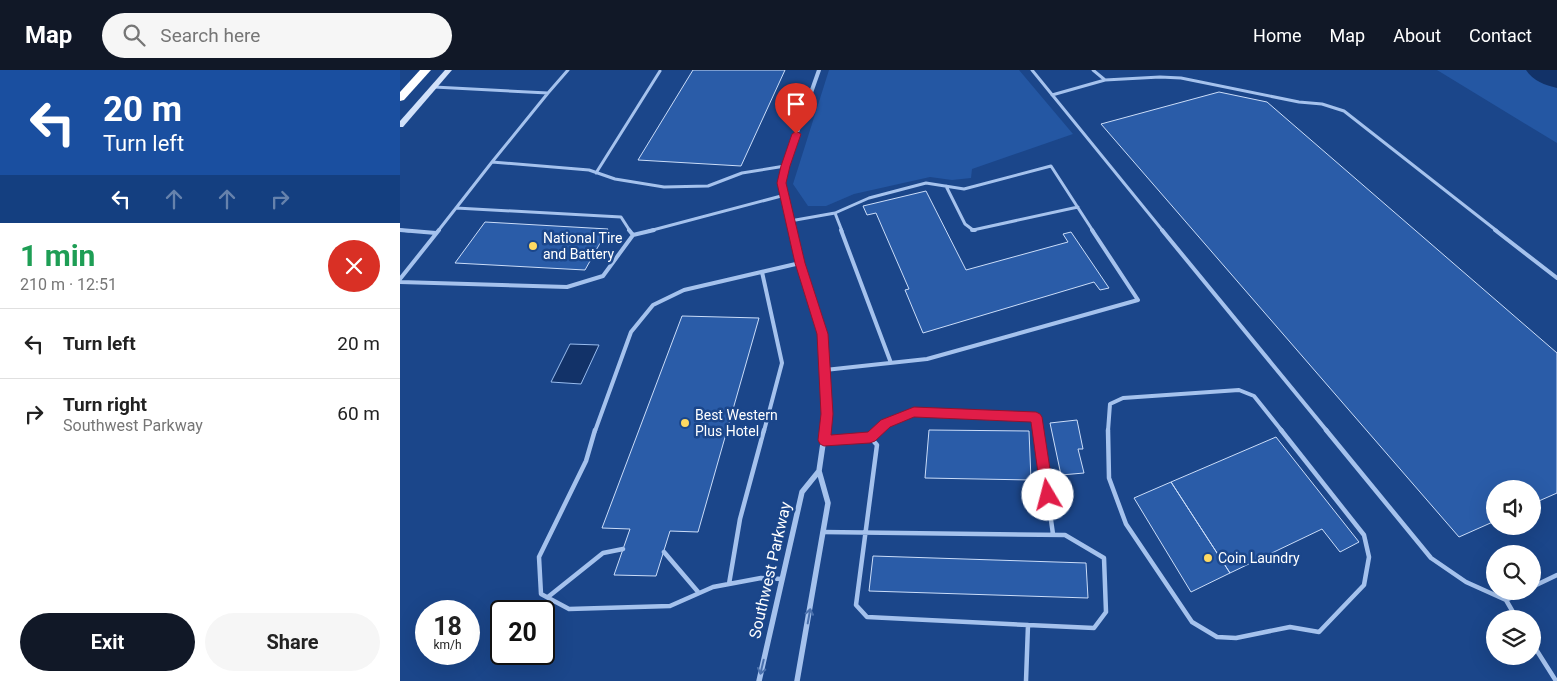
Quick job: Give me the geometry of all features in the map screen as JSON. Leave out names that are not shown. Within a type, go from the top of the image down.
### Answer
[{"type":"highway","points":[[400,98],[426,70]]},
{"type":"main road","points":[[400,124],[449,70]]},
{"type":"street","name":"Southwest Parkway","points":[[797,681],[828,503],[819,471],[827,414],[823,334],[800,263],[782,183],[785,166],[819,70]]},
{"type":"street","name":"Southwest Parkway","points":[[759,681],[802,492],[819,471]]},
{"type":"lane","points":[[400,280],[492,162],[568,70]]},
{"type":"lane","points":[[652,70],[660,70]]},
{"type":"lane","points":[[596,173],[660,70]]},
{"type":"lane","points":[[1032,70],[1431,558],[1454,576],[1486,593]]},
{"type":"lane","points":[[1093,70],[1105,80]]},
{"type":"lane","points":[[1052,95],[1105,80],[1160,77],[1181,78],[1299,102],[1322,104],[1344,111],[1557,278]]},
{"type":"lane","points":[[434,87],[548,93]]},
{"type":"lane","points":[[492,162],[589,170],[615,180],[664,187],[708,186],[742,173],[785,166]]},
{"type":"lane","points":[[790,221],[835,213],[869,198],[926,183],[964,189],[1051,166],[1138,300],[927,359],[825,370]]},
{"type":"lane","points":[[946,186],[965,224],[973,230],[1078,207]]},
{"type":"lane","points":[[400,280],[567,287],[603,276],[634,235],[785,195]]},
{"type":"lane","points":[[456,208],[621,217],[634,235]]},
{"type":"lane","points":[[835,213],[891,363]]},
{"type":"lane","points":[[400,230],[436,233]]},
{"type":"lane","points":[[782,579],[762,578],[713,587],[670,606],[570,609],[541,594],[539,557],[586,461],[600,412],[631,332],[653,304],[684,290],[800,263]]},
{"type":"lane","points":[[729,584],[740,519],[782,363],[762,272]]},
{"type":"lane","points":[[1239,390],[1254,396],[1364,535],[1369,557],[1364,585],[1319,632],[1290,626],[1236,638],[1218,637],[1192,622],[1126,524],[1109,478],[1108,421],[1110,404],[1123,398],[1239,390]]},
{"type":"lane","points":[[824,440],[870,438],[885,423],[914,412],[1036,417],[1053,534]]},
{"type":"lane","points":[[823,532],[865,533],[1053,534],[1066,535],[1104,558],[1106,612],[1094,628],[868,617],[856,604],[865,533],[877,445],[870,438]]},
{"type":"lane","points":[[548,597],[602,553],[623,548]]},
{"type":"lane","points":[[664,552],[700,593]]},
{"type":"lane","points":[[1541,583],[1557,575]]},
{"type":"lane","points":[[1506,600],[1512,610]]},
{"type":"lane","points":[[1026,681],[1028,625]]},
{"type":"lane","points":[[1541,657],[1556,681]]},
{"type":"shaded area","points":[[829,70],[1019,70],[1073,134],[972,169],[971,178],[952,180],[930,177],[854,194],[826,206],[808,206],[793,184]]},
{"type":"shaded area","points":[[1437,70],[1557,70],[1557,143]]},
{"type":"shaded area","points":[[570,344],[599,345],[581,384],[551,382]]},
{"type":"building","points":[[693,70],[785,70],[741,166],[638,160]]},
{"type":"building","points":[[1219,92],[1267,102],[1557,353],[1557,493],[1541,500],[1541,480],[1486,480],[1486,525],[1459,537],[1101,124]]},
{"type":"building","points":[[926,191],[966,270],[1068,242],[1063,234],[1071,232],[1109,288],[1100,290],[1094,282],[923,333],[905,290],[909,289],[876,213],[867,215],[863,206]]},
{"type":"building","name":"National Tire and Battery","points":[[485,222],[608,229],[585,270],[455,263]]},
{"type":"building","name":"Best Western Plus Hotel","points":[[682,316],[759,318],[698,532],[670,531],[656,576],[614,575],[630,529],[602,528]]},
{"type":"building","points":[[1077,420],[1083,449],[1078,449],[1084,473],[1061,475],[1050,423]]},
{"type":"building","points":[[929,430],[1029,431],[1031,480],[925,478]]},
{"type":"building","points":[[1276,437],[1359,542],[1340,552],[1322,529],[1230,573],[1171,482]]},
{"type":"building","points":[[1171,482],[1230,573],[1191,592],[1134,498]]},
{"type":"building","points":[[873,556],[1086,563],[1088,598],[869,591]]},
{"type":"waterway","points":[[1541,70],[1557,79]]},
{"type":"place","name":"National Tire and Battery","points":[[533,246]]},
{"type":"place","name":"Best Western Plus Hotel","points":[[685,423]]},
{"type":"place","name":"Coin Laundry","points":[[1208,558]]},
{"type":"route","points":[[796,134],[785,166],[782,183],[793,238],[823,334],[827,414],[824,440],[870,438],[885,423],[914,412],[1036,417],[1048,495]]}]
